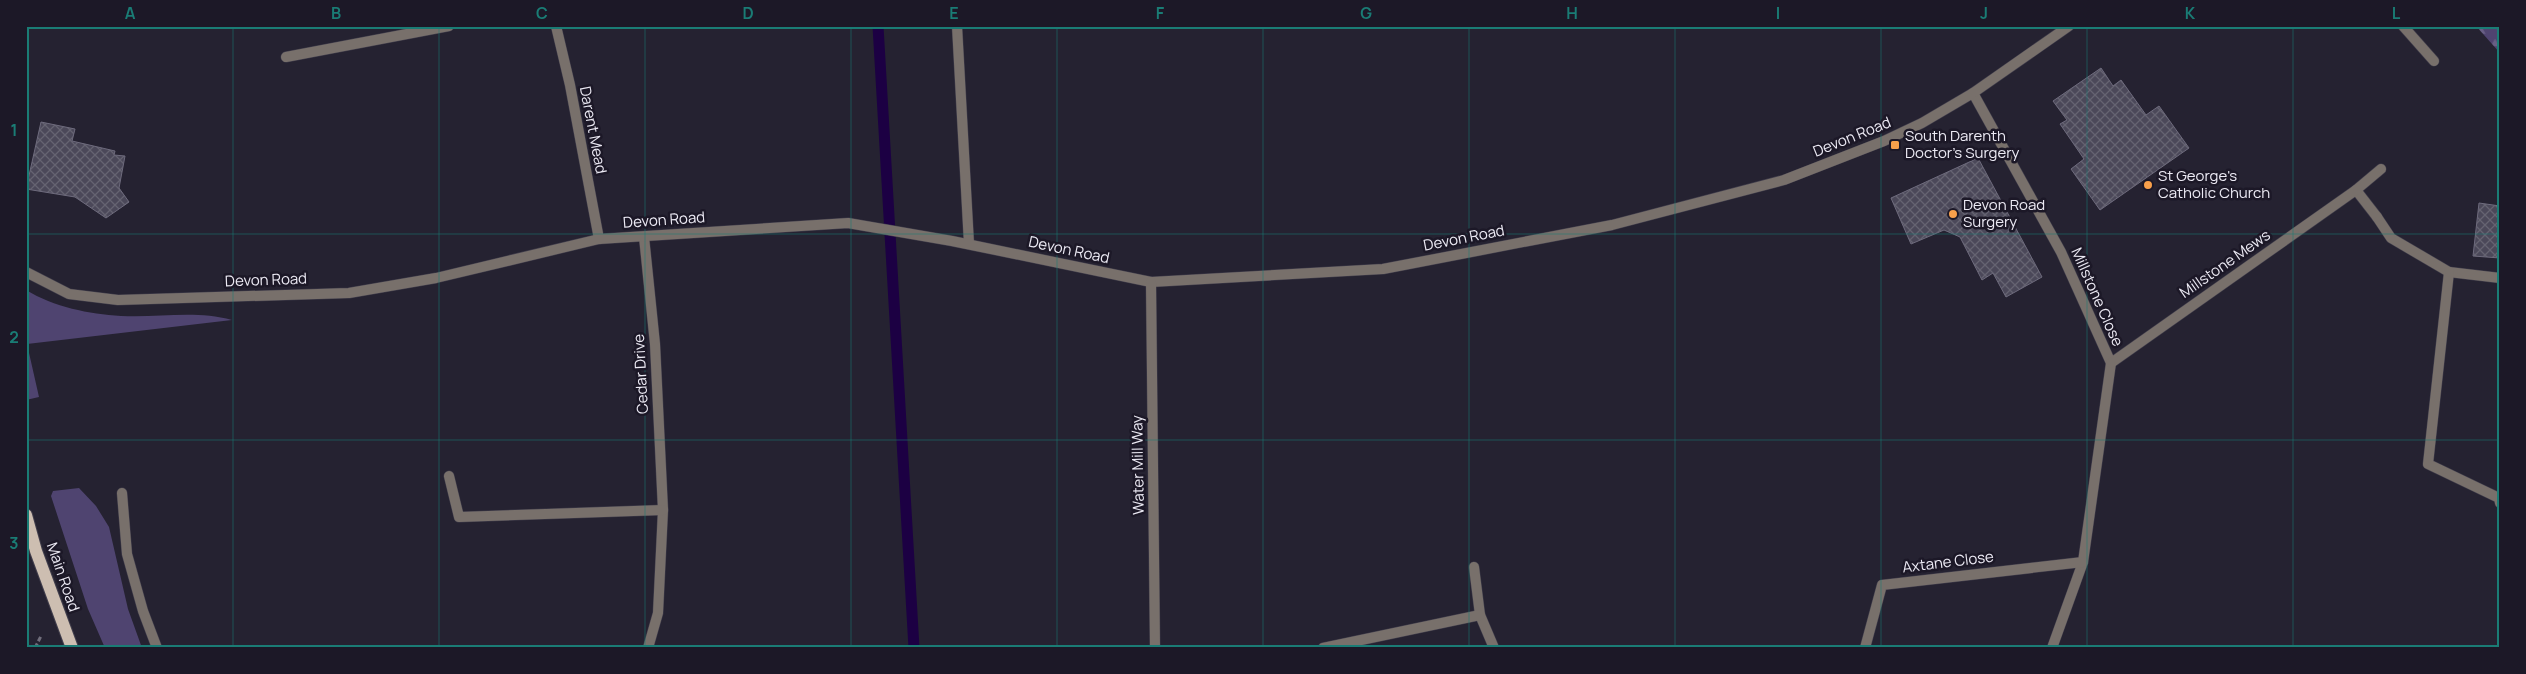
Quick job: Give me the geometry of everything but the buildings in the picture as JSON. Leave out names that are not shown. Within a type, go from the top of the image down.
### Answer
[{"type":"main road","name":"Main Road","points":[[26,516],[31,553],[72,648]]},
{"type":"street","points":[[286,57],[449,26]]},
{"type":"street","name":"Darent Mead","points":[[556,26],[570,86],[599,239]]},
{"type":"street","points":[[957,26],[969,244]]},
{"type":"street","name":"Devon Road","points":[[26,272],[69,294],[118,300],[349,293],[436,278],[599,239],[848,223],[969,244],[1151,282],[1384,269],[1612,225],[1784,180],[1922,123],[1973,93],[2069,26]]},
{"type":"street","points":[[2404,26],[2434,60]]},
{"type":"street","name":"Millstone Close","points":[[1973,93],[2061,252],[2111,363],[2083,562],[2052,648]]},
{"type":"street","name":"Millstone Mews","points":[[2111,363],[2356,190],[2381,169]]},
{"type":"street","points":[[2356,190],[2391,238],[2449,272],[2500,278]]},
{"type":"street","name":"Cedar Drive","points":[[644,237],[655,344],[663,510],[658,613],[648,648]]},
{"type":"street","points":[[2449,272],[2428,464],[2499,498],[2500,503]]},
{"type":"street","name":"Water Mill Way","points":[[1151,282],[1155,648]]},
{"type":"street","points":[[449,476],[458,517],[663,510]]},
{"type":"street","points":[[122,493],[128,554],[143,611],[157,648]]},
{"type":"street","name":"Axtane Close","points":[[1865,648],[1882,585],[2083,562]]},
{"type":"street","points":[[1474,567],[1480,615],[1494,648]]},
{"type":"street","points":[[1322,648],[1480,615]]},
{"type":"green space","points":[[2476,26],[2500,26],[2500,53]]},
{"type":"green space","points":[[26,290],[48,301],[72,309],[97,313],[121,316],[204,315],[232,320],[27,344],[39,397],[26,400]]},
{"type":"green space","points":[[79,488],[96,506],[109,527],[128,609],[142,648],[105,648],[88,609],[51,496],[53,491]]},
{"type":"waterway","points":[[878,26],[914,648]]},
{"type":"place","name":"South Darenth Doctor's Surgery","points":[[1895,145]]},
{"type":"place","name":"St George's Catholic Church","points":[[2148,185]]},
{"type":"place","name":"Devon Road Surgery","points":[[1953,214]]}]
